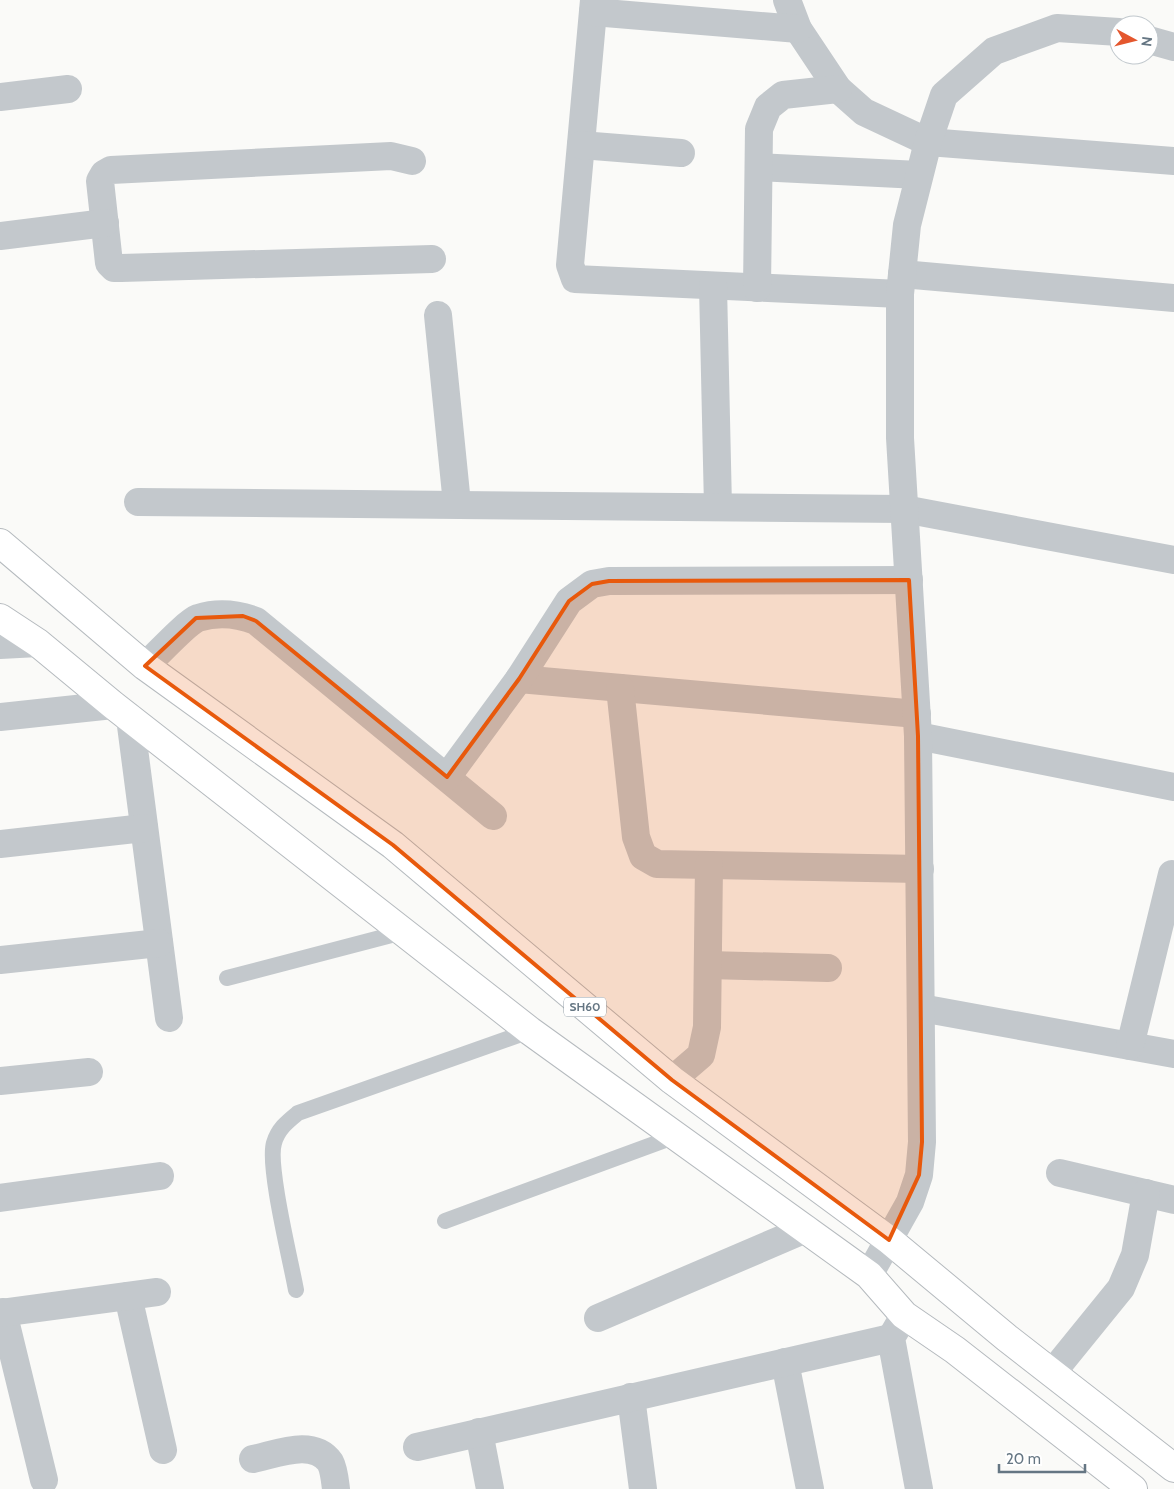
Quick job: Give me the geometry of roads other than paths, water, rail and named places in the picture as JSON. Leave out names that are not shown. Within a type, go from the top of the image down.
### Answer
[{"type":"main road","name":"SH60","points":[[0,543],[145,666],[392,845],[672,1080],[889,1240],[1052,1373],[1174,1468]]},
{"type":"main road","points":[[0,618],[38,643],[122,712],[530,1031],[644,1111],[869,1275],[898,1327],[955,1350],[1133,1489]]},
{"type":"street","points":[[787,0],[798,29],[838,89],[864,112],[928,142],[1174,161]]},
{"type":"street","points":[[798,29],[594,6],[570,265],[575,279],[757,288],[901,284],[1174,298]]},
{"type":"street","points":[[869,1275],[910,1202],[919,1175],[922,1142],[918,725],[900,438],[901,284],[907,225],[928,142],[944,95],[994,50],[1057,28],[1109,31]]},
{"type":"street","points":[[1159,43],[1174,47]]},
{"type":"street","points":[[0,97],[68,89]]},
{"type":"street","points":[[757,288],[759,129],[768,107],[783,95],[838,89]]},
{"type":"street","points":[[581,145],[681,153]]},
{"type":"street","points":[[412,161],[391,156],[111,170],[104,174],[100,181],[109,263],[114,268],[432,258]]},
{"type":"street","points":[[758,167],[919,175]]},
{"type":"street","points":[[0,236],[105,223]]},
{"type":"street","points":[[713,286],[718,507]]},
{"type":"street","points":[[438,315],[457,504]]},
{"type":"street","points":[[138,502],[904,508],[1174,560]]},
{"type":"street","points":[[447,777],[520,679],[569,601],[592,584],[608,580],[909,580]]},
{"type":"street","points":[[145,666],[196,618],[218,614],[243,616],[256,621],[493,816]]},
{"type":"street","points":[[0,645],[38,643]]},
{"type":"street","points":[[520,679],[620,688],[918,725],[1174,787]]},
{"type":"street","points":[[620,688],[636,837],[642,856],[658,864],[920,869]]},
{"type":"street","points":[[0,717],[122,712],[144,828],[170,1018]]},
{"type":"street","points":[[0,844],[144,828]]},
{"type":"street","points":[[672,1080],[701,1056],[707,1027],[709,865]]},
{"type":"street","points":[[1130,1046],[1172,874]]},
{"type":"street","points":[[0,960],[159,943]]},
{"type":"street","points":[[708,964],[828,968]]},
{"type":"street","points":[[921,1008],[1174,1054]]},
{"type":"street","points":[[0,1081],[89,1072]]},
{"type":"street","points":[[1060,1173],[1174,1200]]},
{"type":"street","points":[[0,1198],[160,1176]]},
{"type":"street","points":[[1052,1373],[1121,1288],[1135,1255],[1146,1193]]},
{"type":"street","points":[[598,1318],[806,1229]]},
{"type":"street","points":[[44,1480],[1,1312],[157,1292]]},
{"type":"street","points":[[128,1296],[163,1450]]},
{"type":"street","points":[[416,1447],[785,1362],[898,1327],[919,1489]]},
{"type":"street","points":[[785,1362],[810,1489]]},
{"type":"street","points":[[631,1398],[643,1489]]},
{"type":"street","points":[[479,1432],[490,1489]]},
{"type":"street","points":[[253,1460],[305,1448],[321,1454],[331,1464],[336,1489]]},
{"type":"lane","points":[[227,978],[403,932]]},
{"type":"lane","points":[[296,1290],[273,1166],[274,1144],[283,1126],[298,1113],[530,1031]]},
{"type":"lane","points":[[445,1221],[676,1136]]}]
